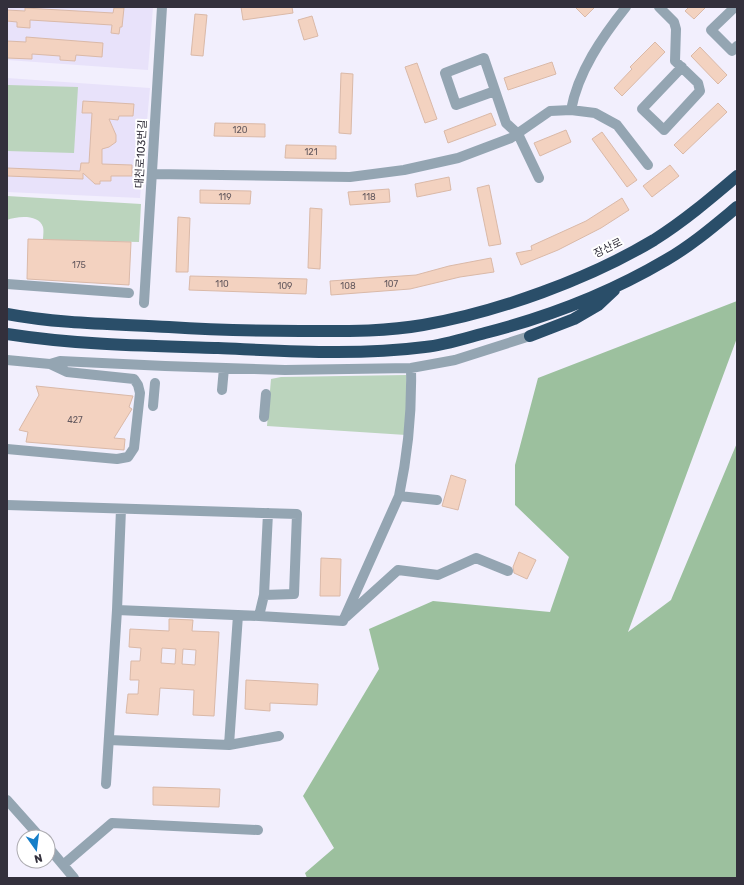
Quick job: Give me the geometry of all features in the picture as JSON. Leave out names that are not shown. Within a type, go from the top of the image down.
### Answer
[{"type":"highway","name":"장산로","points":[[9,314],[46,319],[200,329],[363,331],[423,325],[474,313],[562,284],[647,243],[692,214],[737,176]]},
{"type":"highway","points":[[7,334],[45,340],[123,345],[365,352],[427,347],[544,316],[619,284],[666,260],[707,233],[737,207]]},
{"type":"highway","points":[[530,336],[574,319],[598,305],[619,284]]},
{"type":"street","name":"대천로103번길","points":[[144,303],[162,7]]},
{"type":"street","points":[[571,110],[574,92],[604,35],[626,7]]},
{"type":"street","points":[[659,7],[674,22],[677,43],[675,61],[682,67],[698,83],[700,91],[664,130],[642,109],[682,67]]},
{"type":"street","points":[[735,7],[712,30],[732,51],[737,46]]},
{"type":"street","points":[[496,91],[456,105],[445,73],[484,58],[496,91],[506,123],[518,134],[539,178]]},
{"type":"street","points":[[152,174],[350,177],[404,170],[458,158],[511,138],[550,112],[571,110],[595,113],[617,125],[648,165]]},
{"type":"street","points":[[7,284],[129,293]]},
{"type":"street","points":[[50,364],[60,361],[224,368],[347,370],[411,368],[455,360],[530,336]]},
{"type":"street","points":[[7,360],[50,364],[67,372],[134,379],[138,385],[140,393],[134,448],[128,457],[117,459],[7,449]]},
{"type":"street","points":[[222,390],[224,368]]},
{"type":"street","points":[[343,621],[399,496],[407,461],[410,431],[411,368]]},
{"type":"street","points":[[153,406],[155,383]]},
{"type":"street","points":[[264,418],[266,394]]},
{"type":"street","points":[[399,496],[437,500]]},
{"type":"street","points":[[7,506],[296,514],[294,594],[264,595]]},
{"type":"street","points":[[106,784],[117,610],[121,509]]},
{"type":"street","points":[[259,616],[264,595],[268,513]]},
{"type":"street","points":[[117,610],[343,621],[398,570],[438,575],[476,558],[508,571]]},
{"type":"street","points":[[229,745],[238,615]]},
{"type":"street","points":[[109,740],[229,745],[279,736]]},
{"type":"street","points":[[7,800],[33,829]]},
{"type":"street","points":[[63,865],[112,823],[258,830]]},
{"type":"street","points":[[56,857],[74,878]]},
{"type":"shaded area","points":[[7,7],[153,7],[148,70],[7,60]]},
{"type":"shaded area","points":[[7,78],[150,88],[140,198],[7,192]]},
{"type":"green space","points":[[8,85],[78,87],[74,153],[7,151]]},
{"type":"green space","points":[[7,196],[141,204],[139,242],[43,240],[43,227],[37,220],[22,217],[7,220]]},
{"type":"green space","points":[[737,301],[737,338],[628,632],[671,600],[737,443],[737,878],[307,878],[305,873],[334,848],[303,796],[379,669],[369,629],[433,601],[550,612],[569,557],[515,505],[515,465],[538,378]]},
{"type":"green space","points":[[406,375],[408,404],[406,435],[267,426],[271,379],[281,377]]},
{"type":"building","points":[[241,7],[292,7],[293,13],[243,20]]},
{"type":"building","points":[[575,7],[595,7],[585,17]]},
{"type":"building","points":[[689,7],[706,7],[694,19],[685,11]]},
{"type":"building","points":[[25,8],[113,13],[114,8],[124,8],[122,27],[120,27],[119,34],[111,33],[112,25],[30,20],[30,28],[17,27],[17,22],[7,21],[7,10],[25,11]]},
{"type":"building","points":[[195,14],[207,15],[203,56],[191,55]]},
{"type":"building","points":[[312,16],[318,36],[304,40],[298,20]]},
{"type":"building","points":[[26,37],[103,43],[102,57],[76,55],[75,61],[60,60],[60,56],[32,54],[32,59],[7,58],[7,41],[26,42]]},
{"type":"building","points":[[655,42],[665,52],[622,96],[614,88],[632,69],[630,67]]},
{"type":"building","points":[[700,47],[727,75],[718,84],[691,56]]},
{"type":"building","points":[[552,62],[556,74],[508,90],[504,78]]},
{"type":"building","points":[[417,63],[437,119],[425,123],[405,67]]},
{"type":"building","points":[[341,73],[353,74],[351,134],[339,133]]},
{"type":"building","points":[[83,101],[134,104],[133,116],[119,116],[118,120],[109,119],[116,135],[116,142],[109,147],[102,149],[102,164],[132,165],[132,176],[111,176],[111,181],[100,181],[100,184],[95,184],[83,173],[83,179],[7,176],[7,168],[80,171],[81,163],[89,163],[92,113],[82,113]]},
{"type":"building","points":[[718,103],[727,112],[683,154],[674,145]]},
{"type":"building","points":[[491,113],[496,125],[448,143],[444,131]]},
{"type":"building","points":[[215,123],[265,124],[265,137],[214,136]]},
{"type":"building","points":[[566,130],[571,142],[540,156],[534,143]]},
{"type":"building","points":[[602,132],[637,180],[627,187],[592,139]]},
{"type":"building","points":[[286,145],[336,146],[336,159],[285,158]]},
{"type":"building","points":[[670,165],[679,176],[652,197],[643,186]]},
{"type":"building","points":[[449,177],[451,190],[417,197],[415,184]]},
{"type":"building","points":[[489,185],[501,244],[489,246],[477,188]]},
{"type":"building","points":[[389,189],[390,202],[350,205],[348,192]]},
{"type":"building","points":[[200,190],[251,191],[250,204],[200,203]]},
{"type":"building","points":[[622,198],[629,210],[601,228],[558,250],[521,265],[516,253],[532,250],[531,246],[586,221]]},
{"type":"building","points":[[310,208],[322,209],[320,269],[308,268]]},
{"type":"building","points":[[178,217],[190,218],[188,272],[176,272]]},
{"type":"building","points":[[28,239],[131,242],[129,285],[27,279]]},
{"type":"building","points":[[491,258],[494,272],[460,277],[410,289],[331,295],[330,281],[416,275],[449,266]]},
{"type":"building","points":[[190,276],[307,279],[306,294],[189,290]]},
{"type":"building","points":[[36,386],[133,396],[129,407],[132,409],[114,438],[125,439],[124,450],[26,442],[28,432],[19,430],[39,395]]},
{"type":"building","points":[[451,475],[466,480],[458,510],[442,506]]},
{"type":"building","points":[[519,552],[536,560],[527,579],[514,573],[513,567]]},
{"type":"building","points":[[321,558],[341,559],[340,596],[320,596]]},
{"type":"building","points":[[169,619],[193,620],[192,631],[219,632],[214,716],[193,715],[194,690],[160,688],[158,715],[126,713],[128,694],[138,694],[139,680],[130,680],[131,661],[140,661],[141,648],[129,647],[130,629],[169,631]],"holes":[[[162,648],[176,649],[175,664],[161,663]],[[183,649],[196,650],[195,665],[182,664]]]},
{"type":"building","points":[[246,680],[318,684],[317,705],[270,703],[270,711],[245,709]]},
{"type":"building","points":[[153,787],[220,789],[219,807],[153,805]]}]
